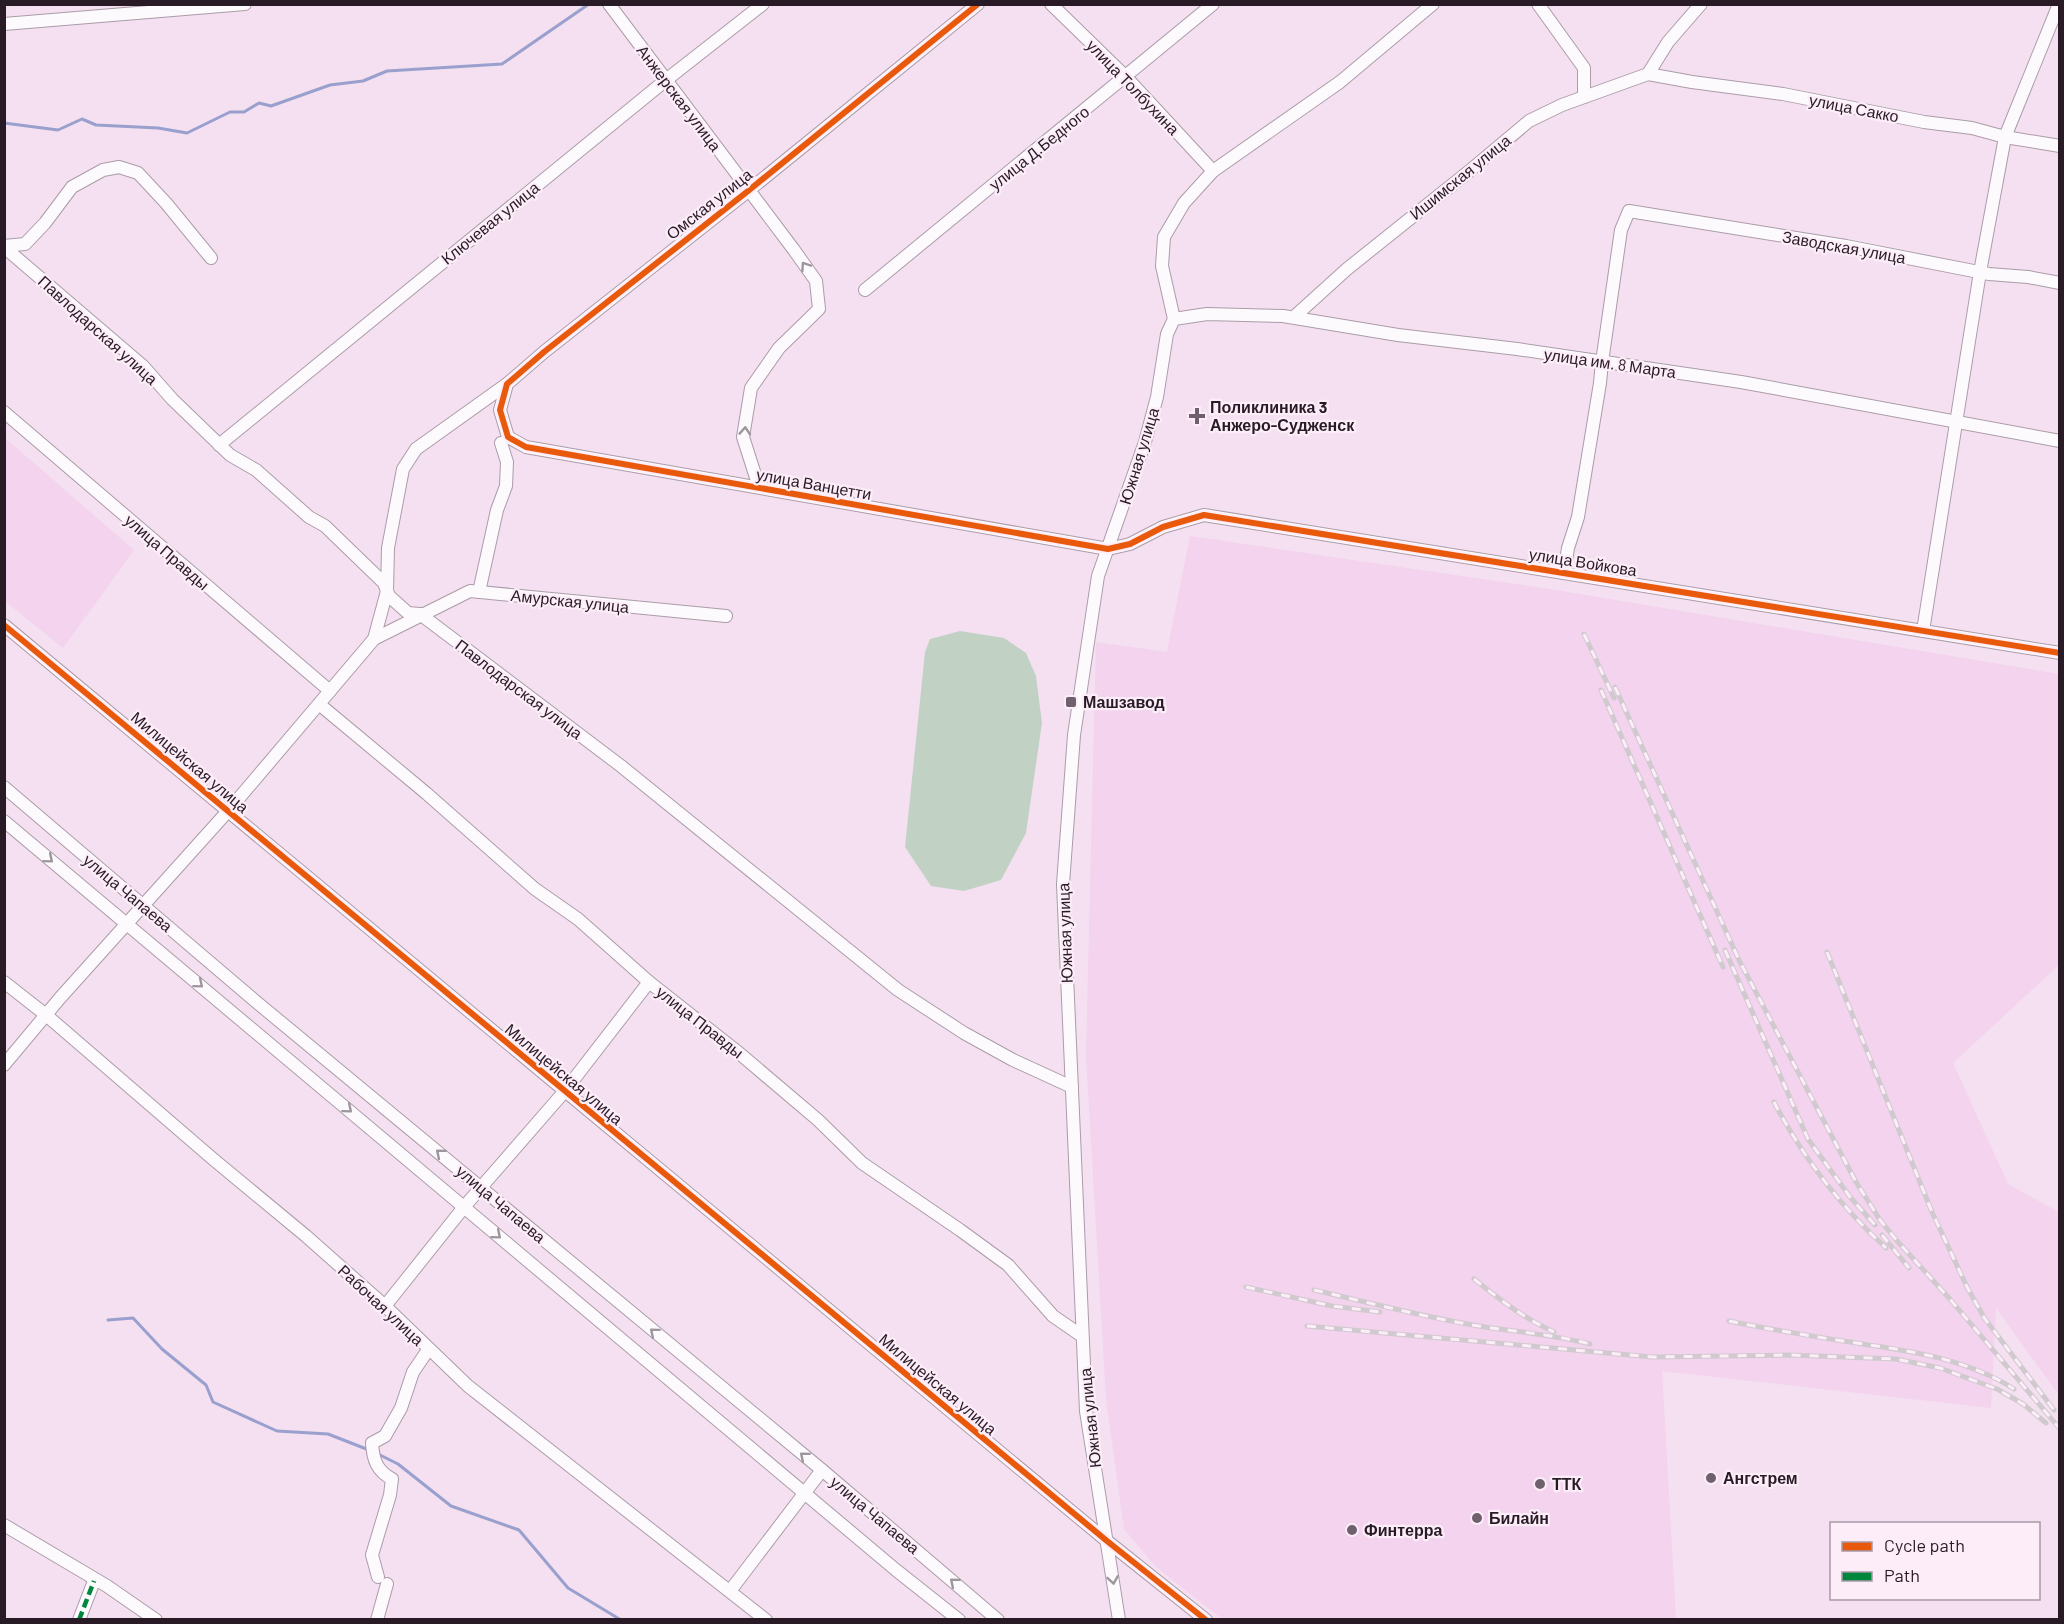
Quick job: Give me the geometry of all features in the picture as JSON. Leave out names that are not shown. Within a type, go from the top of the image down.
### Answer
[{"type":"street","points":[[4,24],[245,4]]},
{"type":"street","name":"Анжерская улица","points":[[609,4],[816,281],[819,309],[779,348],[752,388],[743,437],[759,487]]},
{"type":"street","name":"Ключевая улица","points":[[219,445],[666,80],[763,4]]},
{"type":"street","name":"Омская улица","points":[[374,639],[387,591],[388,548],[403,469],[416,449],[507,384],[978,4]]},
{"type":"street","name":"улица Толбухина","points":[[1051,4],[1126,77],[1213,171]]},
{"type":"street","name":"улица Д.Бедного","points":[[865,290],[1213,4]]},
{"type":"street","points":[[1174,319],[1162,266],[1164,237],[1184,203],[1213,171],[1340,82],[1433,4]]},
{"type":"street","points":[[1538,4],[1584,68],[1584,97]]},
{"type":"street","points":[[1648,74],[1668,42],[1701,4]]},
{"type":"street","points":[[1923,631],[1980,272],[2005,138],[2059,4]]},
{"type":"street","name":"Ишимская улица","points":[[1294,317],[1347,269],[1529,121],[1562,105],[1648,74]]},
{"type":"street","name":"улица Сакко","points":[[1648,74],[1783,94],[1924,122],[1972,128],[2005,138],[2060,146]]},
{"type":"street","points":[[4,247],[25,244],[45,223],[72,187],[103,170],[119,167],[138,173],[211,258]]},
{"type":"street","name":"Заводская улица","points":[[1602,362],[1621,230],[1629,211],[1846,246],[1980,272],[2060,283]]},
{"type":"street","name":"Павлодарская улица","points":[[4,247],[143,366],[172,399],[230,455],[256,470],[309,517],[325,526],[384,583],[389,596],[408,613],[420,614],[621,766],[898,990],[984,1044],[1071,1087]]},
{"type":"street","name":"улица им. 8 Марта","points":[[1174,319],[1207,314],[1294,317],[1398,335],[1517,349],[1741,382],[2060,441]]},
{"type":"street","name":"Южная улица","points":[[1119,1620],[1086,1411],[1064,872],[1074,735],[1098,576],[1145,442],[1157,397],[1167,334],[1174,319]]},
{"type":"street","points":[[1564,573],[1568,548],[1578,517],[1602,362]]},
{"type":"street","name":"улица Ванцетти","points":[[507,384],[500,410],[508,437],[526,447],[1108,549]]},
{"type":"street","name":"улица Правды","points":[[4,412],[330,691]]},
{"type":"street","points":[[479,592],[496,510],[506,486],[507,462],[501,443]]},
{"type":"street","name":"улица Войкова","points":[[1108,549],[1130,544],[1163,527],[1204,515],[2060,653]]},
{"type":"street","name":"Амурская улица","points":[[374,639],[470,591],[726,616]]},
{"type":"street","name":"Милицейская улица","points":[[4,625],[1107,1542],[1206,1620]]},
{"type":"street","points":[[4,1065],[228,811],[374,639]]},
{"type":"street","name":"улица Правды","points":[[319,704],[426,793],[535,889],[578,919],[649,982],[683,1007],[819,1120],[862,1163],[1008,1265],[1053,1316],[1082,1336]]},
{"type":"street","name":"улица Чапаева","points":[[4,788],[822,1470],[998,1620]]},
{"type":"street","name":"улица Чапаева","points":[[4,821],[896,1570],[959,1620]]},
{"type":"street","name":"Рабочая улица","points":[[4,982],[306,1236],[385,1306],[416,1335],[428,1350],[468,1386],[766,1620]]},
{"type":"street","points":[[385,1306],[464,1207],[564,1092],[649,982]]},
{"type":"street","points":[[377,1620],[382,1580],[372,1555],[390,1495],[392,1479],[382,1474],[377,1465],[373,1456],[372,1443],[385,1436],[401,1408],[413,1372],[428,1350]]},
{"type":"street","points":[[730,1591],[822,1470]]},
{"type":"street","points":[[4,1526],[94,1581],[107,1586],[156,1620]]},
{"type":"street","points":[[79,1620],[94,1581]]},
{"type":"shaded area","points":[[5,438],[134,550],[63,648],[5,601]]},
{"type":"shaded area","points":[[1190,536],[1550,589],[2059,674],[2059,965],[1953,1063],[2008,1184],[2059,1212],[2059,1395],[1996,1308],[1991,1408],[1662,1371],[1676,1618],[1222,1619],[1155,1566],[1124,1529],[1106,1399],[1086,1055],[1096,642],[1167,652]]},
{"type":"green space","points":[[960,631],[1004,638],[1026,653],[1036,676],[1042,723],[1026,833],[1001,880],[964,891],[931,886],[905,847],[925,652],[930,639]]},
{"type":"waterway","points":[[4,123],[58,130],[82,119],[96,125],[158,128],[187,133],[230,112],[244,112],[259,103],[271,106],[330,85],[363,81],[387,71],[502,64],[589,4]]},
{"type":"waterway","points":[[108,1320],[133,1318],[162,1349],[206,1385],[213,1402],[277,1431],[328,1434],[369,1450]]},
{"type":"waterway","points":[[378,1454],[398,1464],[451,1506],[519,1530],[568,1588],[621,1620]]},
{"type":"railway","points":[[1584,634],[1614,698]]},
{"type":"railway","points":[[1615,687],[1739,960],[1856,1182],[1880,1220],[1898,1242],[1949,1298],[2060,1429]]},
{"type":"railway","points":[[1601,690],[1723,967]]},
{"type":"railway","points":[[1725,950],[1808,1139],[1850,1197],[1875,1225]]},
{"type":"railway","points":[[1827,952],[1932,1212],[1967,1287],[1985,1319],[2054,1410]]},
{"type":"railway","points":[[1774,1102],[1797,1142],[1824,1180],[1853,1215],[1886,1248]]},
{"type":"railway","points":[[1882,1235],[1909,1268]]},
{"type":"railway","points":[[1474,1279],[1523,1315],[1554,1332]]},
{"type":"railway","points":[[1246,1287],[1332,1306],[1380,1312]]},
{"type":"railway","points":[[1314,1290],[1442,1319],[1590,1344]]},
{"type":"railway","points":[[1729,1321],[1931,1356],[1974,1369],[2014,1389]]},
{"type":"railway","points":[[1307,1326],[1652,1357],[1789,1355],[1896,1359],[1940,1368],[1997,1389],[2023,1404],[2046,1423]]},
{"type":"marked path","points":[[79,1620],[94,1581]]},
{"type":"cycle path","points":[[978,4],[507,384],[500,410],[508,437],[526,447],[1108,549],[1130,544],[1163,527],[1204,515],[2060,653]]},
{"type":"cycle path","points":[[4,625],[1107,1541],[1206,1620]]},
{"type":"place","name":"Поликлиника 3 Анжеро-Судженск","points":[[1197,416]]},
{"type":"place","name":"Машзавод","points":[[1071,702]]},
{"type":"place","name":"Ангстрем","points":[[1711,1478]]},
{"type":"place","name":"ТТК","points":[[1540,1484]]},
{"type":"place","name":"Билайн","points":[[1477,1518]]},
{"type":"place","name":"Финтерра","points":[[1352,1530]]}]
